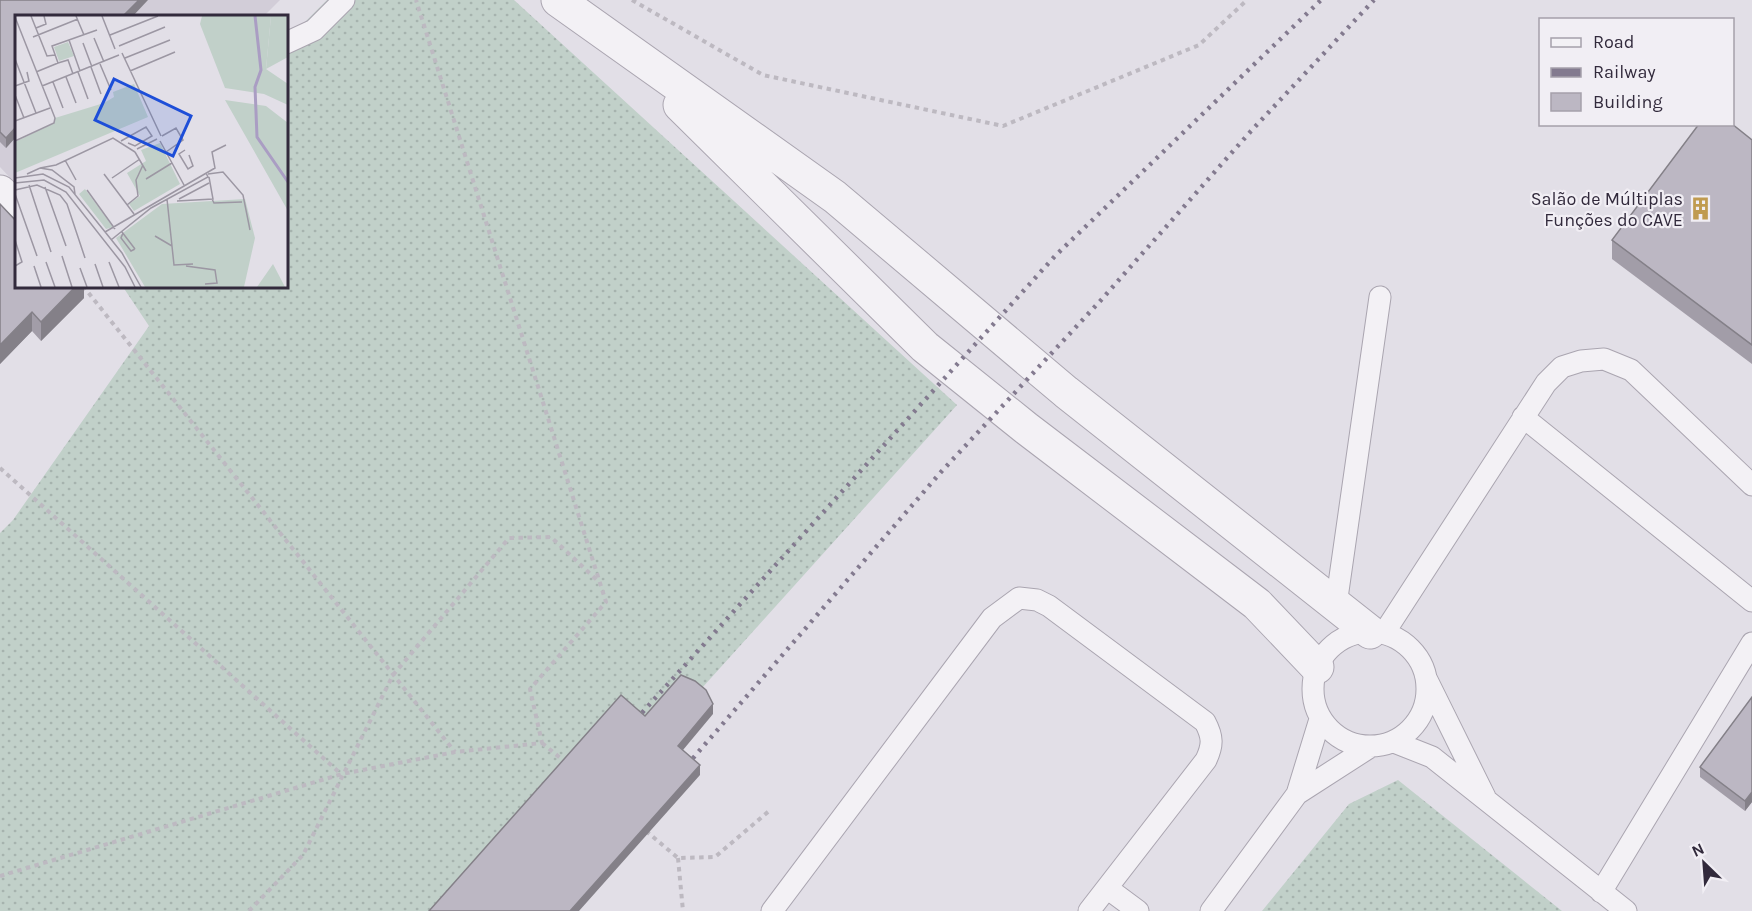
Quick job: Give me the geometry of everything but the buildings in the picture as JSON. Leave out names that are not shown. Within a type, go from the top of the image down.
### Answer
[{"type":"street","points":[[558,0],[623,49],[692,94],[836,197],[1066,392],[1336,605],[1377,632]]},
{"type":"street","points":[[623,49],[925,347],[1026,428],[1257,604],[1317,667]]},
{"type":"street","points":[[0,192],[15,207]]},
{"type":"lane","points":[[288,42],[314,30],[344,0]]},
{"type":"lane","points":[[1336,605],[1380,297]]},
{"type":"lane","points":[[1377,632],[1546,383],[1562,367],[1581,361],[1604,359],[1631,370],[1752,485]]},
{"type":"lane","points":[[1523,417],[1752,601]]},
{"type":"lane","points":[[772,911],[992,618],[1019,598],[1037,600],[1049,606],[1205,722],[1212,735],[1212,747],[1206,760],[1089,911]]},
{"type":"lane","points":[[1427,680],[1426,704],[1414,726],[1394,742],[1370,747],[1354,745],[1339,738],[1320,719],[1312,694],[1317,667],[1329,649],[1348,636],[1377,632],[1400,639],[1413,650],[1422,664],[1427,680],[1488,803]]},
{"type":"lane","points":[[1601,892],[1752,644]]},
{"type":"lane","points":[[1297,795],[1320,719]]},
{"type":"lane","points":[[1394,742],[1432,757],[1626,911]]},
{"type":"lane","points":[[1210,911],[1297,795],[1370,747]]},
{"type":"lane","points":[[1107,888],[1138,911]]},
{"type":"path","points":[[416,0],[606,602],[530,688],[542,743],[564,761]]},
{"type":"path","points":[[632,0],[764,75],[1003,126],[1199,45],[1247,0]]},
{"type":"path","points":[[85,288],[455,752]]},
{"type":"path","points":[[0,468],[342,774]]},
{"type":"path","points":[[249,911],[303,855],[393,675],[509,538],[551,537],[601,584]]},
{"type":"path","points":[[0,876],[342,774],[455,752],[542,743]]},
{"type":"path","points":[[646,830],[678,858],[715,857],[769,811]]},
{"type":"path","points":[[678,858],[683,911]]},
{"type":"shaded area","points":[[0,0],[280,0],[265,15],[15,15],[15,183],[0,167]]},
{"type":"shaded area","points":[[327,0],[514,0],[957,405],[501,911],[0,911],[0,533],[13,520],[149,326],[124,288],[288,288],[288,39]]},
{"type":"shaded area","points":[[1398,780],[1562,911],[1262,911],[1349,804]]},
{"type":"railway","points":[[630,726],[1055,256],[1321,0]]},
{"type":"railway","points":[[681,772],[941,472],[1102,299],[1251,131],[1374,0]]},
{"type":"place","name":"Salão de Múltiplas Funções do CAVE","points":[[1701,209]]}]
